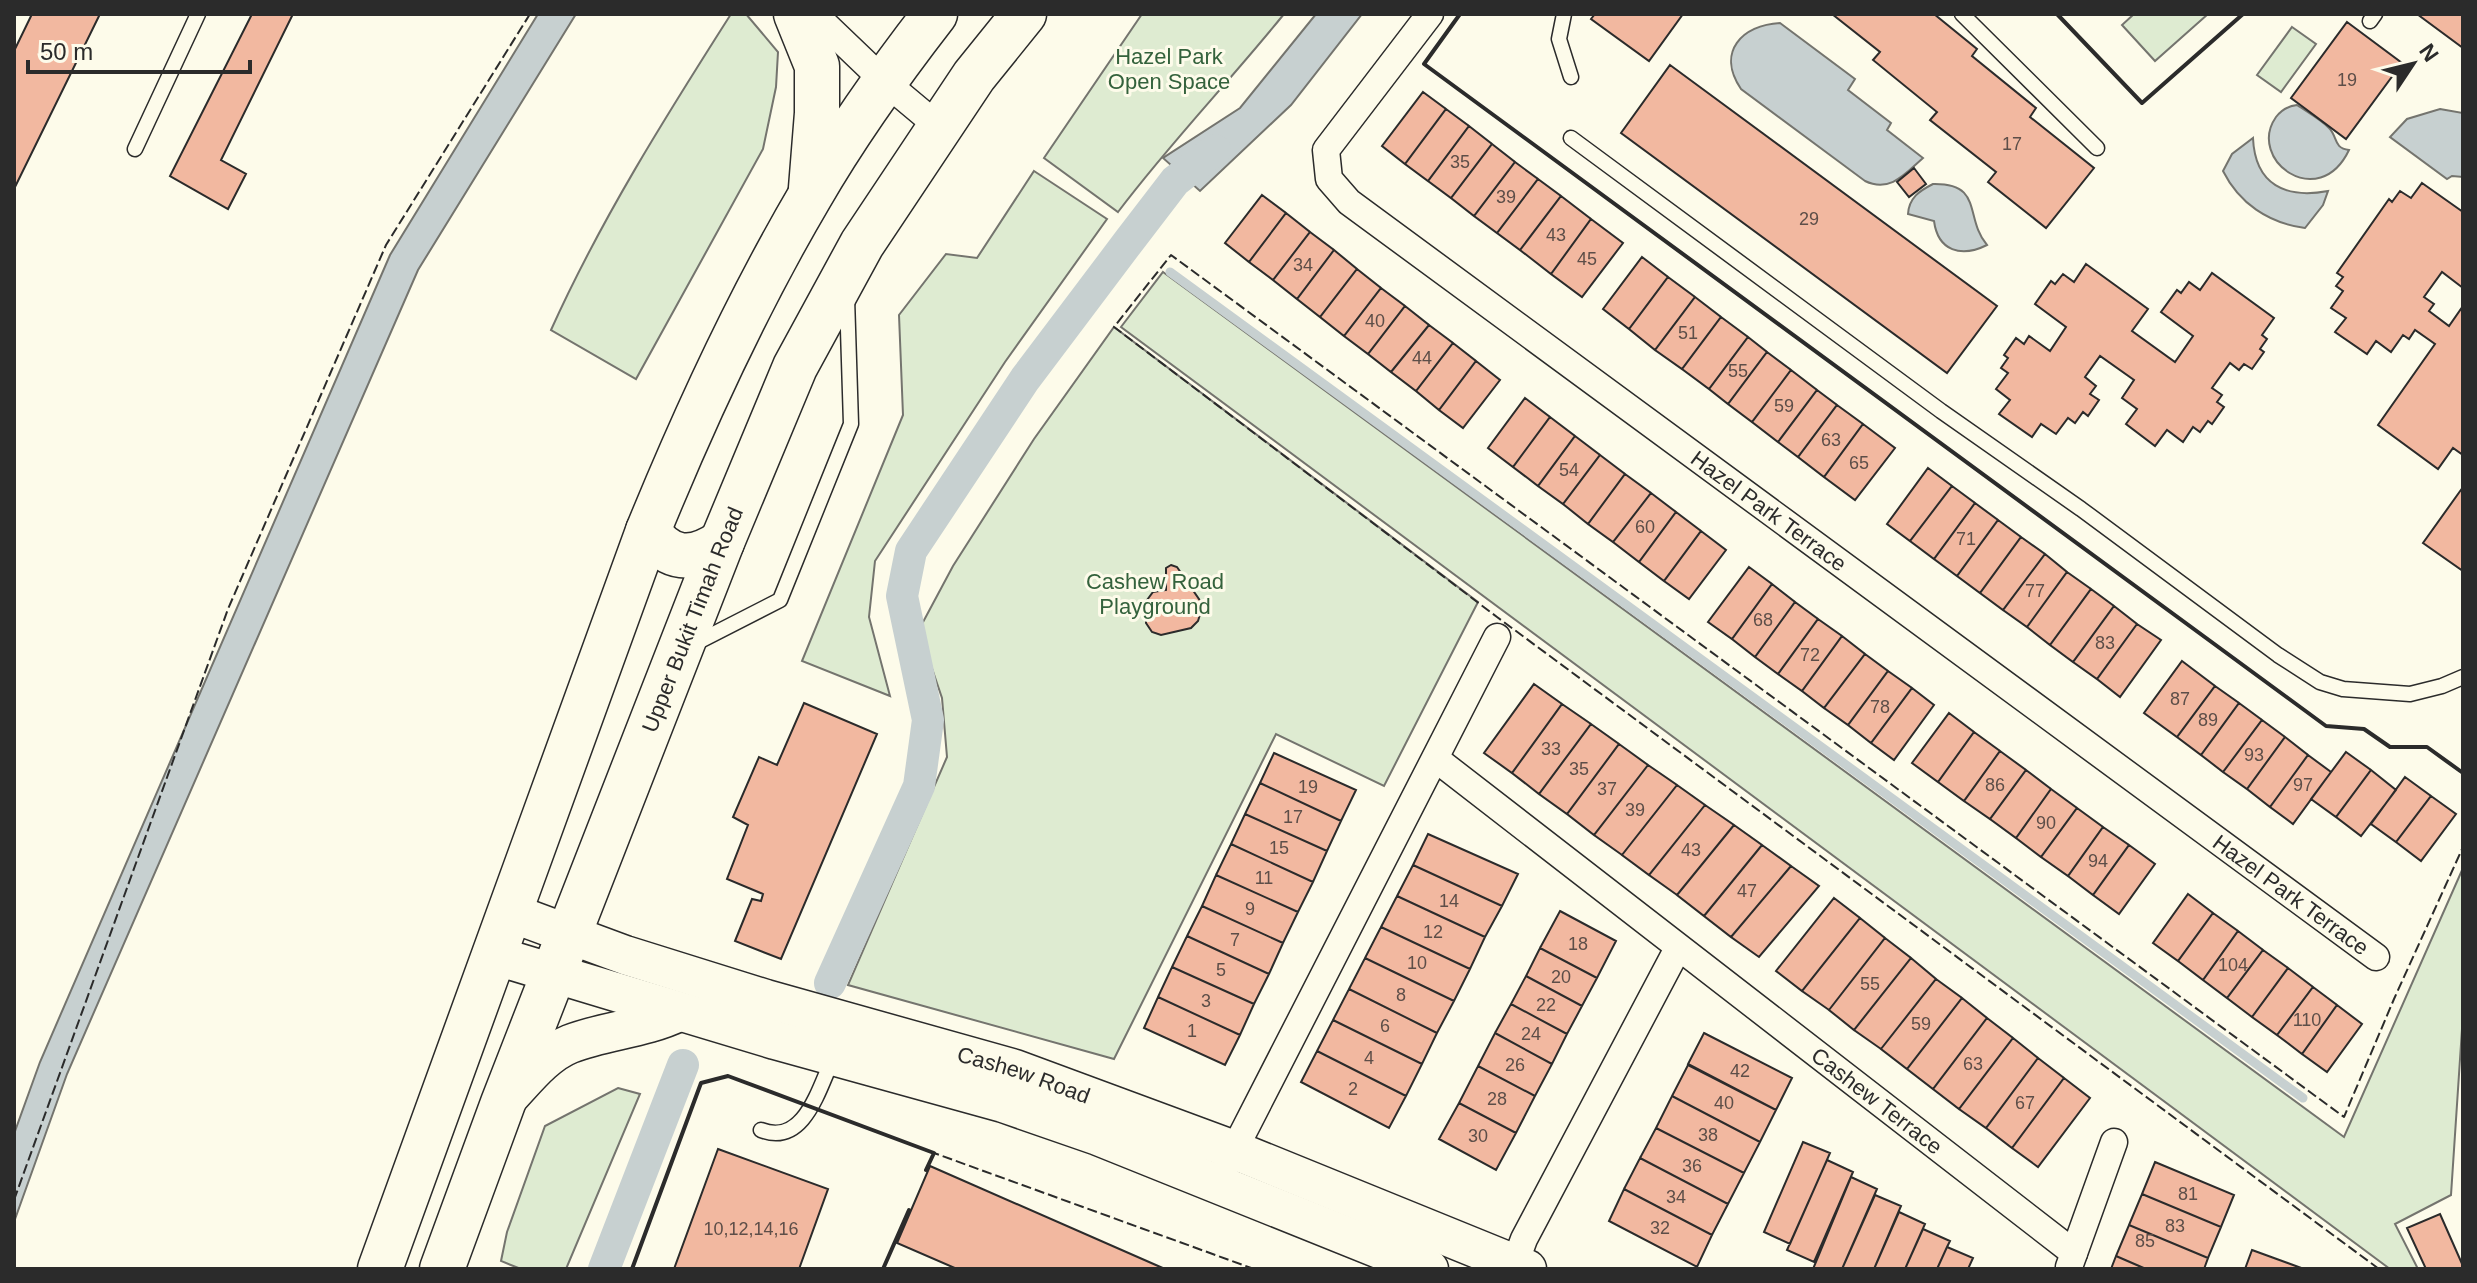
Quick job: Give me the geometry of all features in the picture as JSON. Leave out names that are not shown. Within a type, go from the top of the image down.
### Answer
[{"type":"highway","points":[[796,14],[817,66],[811,194]]},
{"type":"highway","points":[[380,1269],[648,531],[683,446],[734,334],[811,194],[884,81],[935,14]]},
{"type":"highway","name":"Upper Bukit Timah Road","points":[[442,1269],[503,1103],[722,542],[795,367],[862,244],[974,76],[1024,14]]},
{"type":"highway","points":[[648,531],[659,546],[672,554],[688,557],[722,542]]},
{"type":"street","points":[[814,14],[884,81],[939,127]]},
{"type":"street","name":"Hazel Park Terrace","points":[[1430,14],[1326,150],[1329,179],[1349,202],[2376,957]]},
{"type":"street","points":[[1226,1167],[1497,637]]},
{"type":"street","name":"Cashew Terrace","points":[[1436,759],[2071,1261],[2114,1142]]},
{"type":"street","name":"Cashew Road","points":[[509,912],[561,954],[679,1012],[775,1040],[838,1035]]},
{"type":"street","points":[[1518,1267],[1524,1239],[1678,948]]},
{"type":"street","name":"Cashew Road","points":[[493,955],[625,955],[766,999],[838,1035],[1003,1103],[1098,1136],[1226,1167],[1518,1267]]},
{"type":"street","points":[[503,1103],[546,1059],[568,1045],[622,1029],[654,1025],[679,1012]]},
{"type":"street","name":"Cashew Road","points":[[1226,1167],[1429,1269]]},
{"type":"lane","points":[[135,149],[198,14]]},
{"type":"lane","points":[[1564,14],[1559,39],[1571,77]]},
{"type":"lane","points":[[1962,14],[2097,148]]},
{"type":"lane","points":[[1571,138],[1941,411],[2081,509],[2278,655],[2320,682],[2343,689],[2410,694],[2463,677]]},
{"type":"lane","points":[[679,652],[780,600],[851,424],[846,273]]},
{"type":"lane","points":[[761,1130],[777,1134],[801,1123],[838,1035]]},
{"type":"green space","points":[[731,14],[746,14],[778,52],[776,87],[763,149],[636,379],[551,330],[613,208]]},
{"type":"green space","name":"Hazel Park Open Space","points":[[1142,14],[1284,14],[1118,212],[1044,158]]},
{"type":"green space","points":[[2134,14],[2208,14],[2155,61],[2122,25]]},
{"type":"green space","points":[[2292,27],[2316,44],[2281,92],[2257,75]]},
{"type":"green space","points":[[1034,171],[1107,219],[1005,362],[875,561],[869,617],[890,696],[802,661],[903,415],[899,315],[946,254],[977,258]]},
{"type":"green space","points":[[1163,272],[2344,1137],[2463,868],[2463,1014],[2451,1195],[2395,1224],[2418,1269],[2390,1269],[1121,327]]},
{"type":"green space","name":"Cashew Road Playground","points":[[1114,327],[1478,602],[1384,786],[1276,734],[1114,1059],[848,985],[947,757],[942,698],[923,642],[922,624],[953,566],[1034,439]]},
{"type":"green space","points":[[618,1088],[640,1094],[566,1269],[521,1269],[501,1261],[507,1232],[545,1126]]},
{"type":"shaded area","points":[[538,14],[576,14],[418,270],[67,1074],[14,1222],[14,1134],[40,1062],[390,255]]},
{"type":"shaded area","points":[[1316,14],[1362,14],[1291,105],[1200,191],[1163,158],[1240,108]]},
{"type":"shaded area","points":[[1780,23],[1855,79],[1848,90],[1891,123],[1887,130],[1923,158],[1890,183],[1882,185],[1865,181],[1741,89],[1731,63],[1737,43],[1754,29]]},
{"type":"shaded area","points":[[2297,105],[2332,131],[2338,145],[2349,150],[2336,168],[2321,177],[2305,179],[2290,173],[2278,163],[2271,149],[2269,133],[2276,117],[2285,108]]},
{"type":"shaded area","points":[[2440,109],[2463,113],[2463,177],[2447,179],[2390,137],[2407,119]]},
{"type":"shaded area","points":[[2253,138],[2260,167],[2276,185],[2299,193],[2328,191],[2323,205],[2305,228],[2256,210],[2237,193],[2223,171],[2232,154]]},
{"type":"shaded area","points":[[1933,184],[1960,189],[1970,204],[1980,235],[1987,245],[1968,251],[1952,249],[1940,239],[1934,221],[1908,214],[1916,196]]},
{"type":"building","points":[[32,14],[100,14],[14,189],[14,51]]},
{"type":"building","points":[[252,14],[293,14],[221,160],[246,174],[228,209],[170,176]]},
{"type":"building","points":[[1595,14],[1683,14],[1649,61],[1591,19]]},
{"type":"building","points":[[1832,14],[1934,14],[1977,49],[1972,56],[2036,108],[2030,117],[2094,168],[2046,228],[1988,182],[1996,172],[1930,120],[1937,112],[1873,60],[1880,52]]},
{"type":"building","points":[[2417,14],[2463,14],[2463,48]]},
{"type":"building","points":[[2347,22],[2402,63],[2346,139],[2291,98]]},
{"type":"building","points":[[1670,65],[1997,306],[1947,373],[1621,133]]},
{"type":"building","points":[[1423,92],[1446,109],[1405,164],[1382,146]]},
{"type":"building","points":[[1446,109],[1469,126],[1428,181],[1405,164]]},
{"type":"building","points":[[1469,126],[1492,144],[1451,198],[1428,181]]},
{"type":"building","points":[[1492,144],[1515,162],[1474,216],[1451,198]]},
{"type":"building","points":[[1515,162],[1538,179],[1497,233],[1474,216]]},
{"type":"building","points":[[1914,168],[1926,184],[1909,197],[1897,182]]},
{"type":"building","points":[[1538,179],[1561,196],[1520,250],[1497,233]]},
{"type":"building","points":[[2422,183],[2463,212],[2463,288],[2442,272],[2424,297],[2434,304],[2429,311],[2449,326],[2463,306],[2463,455],[2453,448],[2438,469],[2378,425],[2435,344],[2415,330],[2409,339],[2403,335],[2391,352],[2376,341],[2367,354],[2335,332],[2346,318],[2331,308],[2343,291],[2336,286],[2343,277],[2337,273],[2389,199],[2392,202],[2400,191],[2411,198]]},
{"type":"building","points":[[1262,195],[1286,213],[1249,262],[1225,243]]},
{"type":"building","points":[[1561,196],[1591,219],[1551,274],[1520,250]]},
{"type":"building","points":[[1286,213],[1310,232],[1273,280],[1249,262]]},
{"type":"building","points":[[1591,219],[1623,243],[1582,297],[1551,274]]},
{"type":"building","points":[[1310,232],[1334,250],[1297,299],[1273,280]]},
{"type":"building","points":[[1334,250],[1357,269],[1320,317],[1297,299]]},
{"type":"building","points":[[1642,257],[1668,277],[1629,329],[1603,309]]},
{"type":"building","points":[[2086,264],[2148,309],[2132,331],[2175,362],[2193,336],[2161,312],[2177,290],[2181,293],[2189,282],[2200,290],[2212,273],[2274,318],[2262,335],[2267,339],[2260,349],[2264,352],[2252,369],[2244,364],[2239,370],[2230,363],[2212,388],[2222,395],[2217,402],[2224,407],[2212,424],[2208,421],[2200,432],[2193,427],[2183,442],[2167,430],[2155,446],[2126,424],[2137,409],[2122,398],[2134,380],[2100,356],[2085,377],[2096,386],[2090,394],[2099,400],[2088,416],[2083,412],[2075,423],[2068,418],[2056,434],[2041,424],[2032,437],[1999,414],[2010,400],[1996,389],[2008,373],[2001,368],[2008,358],[2004,355],[2016,338],[2024,344],[2029,336],[2050,351],[2066,327],[2035,304],[2051,281],[2055,284],[2063,274],[2074,282]]},
{"type":"building","points":[[1357,269],[1381,288],[1344,336],[1320,317]]},
{"type":"building","points":[[1668,277],[1695,297],[1655,350],[1629,329]]},
{"type":"building","points":[[1381,288],[1405,306],[1368,354],[1344,336]]},
{"type":"building","points":[[1695,297],[1721,317],[1682,369],[1655,350]]},
{"type":"building","points":[[1405,306],[1429,325],[1391,372],[1368,354]]},
{"type":"building","points":[[1721,317],[1748,337],[1709,389],[1682,369]]},
{"type":"building","points":[[1429,325],[1453,343],[1416,391],[1391,372]]},
{"type":"building","points":[[1748,337],[1767,352],[1728,404],[1709,389]]},
{"type":"building","points":[[1453,343],[1476,361],[1439,410],[1416,391]]},
{"type":"building","points":[[1767,352],[1791,370],[1752,422],[1728,404]]},
{"type":"building","points":[[1476,361],[1500,380],[1463,428],[1439,410]]},
{"type":"building","points":[[1791,370],[1817,390],[1778,442],[1752,422]]},
{"type":"building","points":[[1817,390],[1837,405],[1798,457],[1778,442]]},
{"type":"building","points":[[1525,398],[1550,417],[1513,467],[1488,448]]},
{"type":"building","points":[[1837,405],[1863,424],[1824,477],[1798,457]]},
{"type":"building","points":[[1550,417],[1575,436],[1538,486],[1513,467]]},
{"type":"building","points":[[1863,424],[1895,448],[1855,500],[1824,477]]},
{"type":"building","points":[[1575,436],[1600,455],[1563,504],[1538,486]]},
{"type":"building","points":[[1600,455],[1625,474],[1588,524],[1563,504]]},
{"type":"building","points":[[1928,468],[1952,486],[1910,541],[1887,524]]},
{"type":"building","points":[[1625,474],[1651,493],[1613,542],[1588,524]]},
{"type":"building","points":[[1952,486],[1975,503],[1934,559],[1910,541]]},
{"type":"building","points":[[2463,487],[2463,571],[2423,543]]},
{"type":"building","points":[[1651,493],[1676,512],[1639,562],[1613,542]]},
{"type":"building","points":[[1975,503],[1998,520],[1957,576],[1934,559]]},
{"type":"building","points":[[1676,512],[1701,531],[1664,581],[1639,562]]},
{"type":"building","points":[[1998,520],[2021,537],[1980,593],[1957,576]]},
{"type":"building","points":[[1701,531],[1726,550],[1689,599],[1664,581]]},
{"type":"building","points":[[2021,537],[2045,554],[2003,610],[1980,593]]},
{"type":"building","points":[[2045,554],[2067,572],[2027,627],[2003,610]]},
{"type":"building","points":[[1171,565],[1177,567],[1203,605],[1198,621],[1191,628],[1161,635],[1152,632],[1146,623],[1147,600],[1153,592],[1166,590],[1166,568]]},
{"type":"building","points":[[1749,567],[1772,584],[1732,639],[1708,622]]},
{"type":"building","points":[[2067,572],[2091,589],[2050,645],[2027,627]]},
{"type":"building","points":[[1772,584],[1795,602],[1755,657],[1732,639]]},
{"type":"building","points":[[2091,589],[2114,606],[2073,662],[2050,645]]},
{"type":"building","points":[[1795,602],[1818,619],[1778,674],[1755,657]]},
{"type":"building","points":[[2114,606],[2137,624],[2097,679],[2073,662]]},
{"type":"building","points":[[1818,619],[1842,636],[1802,691],[1778,674]]},
{"type":"building","points":[[2137,624],[2161,640],[2120,697],[2097,679]]},
{"type":"building","points":[[1842,636],[1865,654],[1824,708],[1802,691]]},
{"type":"building","points":[[1865,654],[1888,671],[1848,725],[1824,708]]},
{"type":"building","points":[[2182,661],[2215,686],[2177,737],[2144,713]]},
{"type":"building","points":[[1888,671],[1912,688],[1871,743],[1848,725]]},
{"type":"building","points":[[1534,684],[1562,704],[1512,773],[1484,753]]},
{"type":"building","points":[[2215,686],[2239,703],[2201,755],[2177,737]]},
{"type":"building","points":[[1912,688],[1934,705],[1894,760],[1871,743]]},
{"type":"building","points":[[804,703],[877,734],[781,959],[735,941],[752,899],[761,901],[763,894],[727,879],[748,825],[733,817],[759,757],[777,765]]},
{"type":"building","points":[[2239,703],[2262,720],[2223,772],[2201,755]]},
{"type":"building","points":[[1562,704],[1591,724],[1539,794],[1512,773]]},
{"type":"building","points":[[1949,713],[1974,732],[1938,782],[1912,763]]},
{"type":"building","points":[[2262,720],[2285,737],[2247,789],[2223,772]]},
{"type":"building","points":[[1591,724],[1619,744],[1567,814],[1539,794]]},
{"type":"building","points":[[1974,732],[2000,751],[1964,801],[1938,782]]},
{"type":"building","points":[[2285,737],[2308,755],[2270,807],[2247,789]]},
{"type":"building","points":[[1619,744],[1648,765],[1594,835],[1567,814]]},
{"type":"building","points":[[2000,751],[2026,770],[1990,819],[1964,801]]},
{"type":"building","points":[[2346,752],[2371,770],[2336,817],[2311,799]]},
{"type":"building","points":[[1274,753],[1356,790],[1341,821],[1260,783]]},
{"type":"building","points":[[2308,755],[2331,772],[2293,824],[2270,807]]},
{"type":"building","points":[[1648,765],[1677,785],[1622,855],[1594,835]]},
{"type":"building","points":[[2026,770],[2051,789],[2016,838],[1990,819]]},
{"type":"building","points":[[2371,770],[2396,790],[2361,836],[2336,817]]},
{"type":"building","points":[[2405,777],[2431,796],[2396,842],[2371,824]]},
{"type":"building","points":[[1260,783],[1341,821],[1327,851],[1245,814]]},
{"type":"building","points":[[1677,785],[1705,805],[1649,875],[1622,855]]},
{"type":"building","points":[[2051,789],[2077,808],[2041,857],[2016,838]]},
{"type":"building","points":[[2431,796],[2456,814],[2421,861],[2396,842]]},
{"type":"building","points":[[1705,805],[1734,825],[1677,895],[1649,875]]},
{"type":"building","points":[[2077,808],[2103,827],[2068,876],[2041,857]]},
{"type":"building","points":[[1245,814],[1327,851],[1313,882],[1231,844]]},
{"type":"building","points":[[1734,825],[1762,845],[1704,916],[1677,895]]},
{"type":"building","points":[[2103,827],[2129,845],[2093,895],[2068,876]]},
{"type":"building","points":[[1428,834],[1518,874],[1502,906],[1413,865]]},
{"type":"building","points":[[1231,844],[1313,882],[1298,912],[1216,875]]},
{"type":"building","points":[[1762,845],[1791,866],[1731,937],[1704,916]]},
{"type":"building","points":[[2129,845],[2155,864],[2119,914],[2093,895]]},
{"type":"building","points":[[1413,865],[1502,906],[1485,937],[1397,896]]},
{"type":"building","points":[[1791,866],[1819,886],[1759,957],[1731,937]]},
{"type":"building","points":[[1216,875],[1298,912],[1283,943],[1202,906]]},
{"type":"building","points":[[2188,894],[2213,913],[2178,961],[2153,943]]},
{"type":"building","points":[[1397,896],[1485,937],[1470,969],[1381,927]]},
{"type":"building","points":[[1834,898],[1860,918],[1802,991],[1776,971]]},
{"type":"building","points":[[1202,906],[1283,943],[1269,974],[1187,936]]},
{"type":"building","points":[[1560,911],[1616,941],[1597,978],[1540,948]]},
{"type":"building","points":[[2213,913],[2238,931],[2203,980],[2178,961]]},
{"type":"building","points":[[1860,918],[1885,938],[1829,1010],[1802,991]]},
{"type":"building","points":[[1381,927],[1470,969],[1454,1001],[1365,958]]},
{"type":"building","points":[[2238,931],[2263,950],[2227,998],[2203,980]]},
{"type":"building","points":[[1187,936],[1269,974],[1254,1004],[1172,967]]},
{"type":"building","points":[[1885,938],[1911,958],[1854,1030],[1829,1010]]},
{"type":"building","points":[[1540,948],[1597,978],[1582,1006],[1526,976]]},
{"type":"building","points":[[2263,950],[2288,968],[2252,1017],[2227,998]]},
{"type":"building","points":[[1365,958],[1454,1001],[1437,1033],[1349,989]]},
{"type":"building","points":[[1911,958],[1936,979],[1881,1049],[1854,1030]]},
{"type":"building","points":[[1172,967],[1254,1004],[1240,1035],[1158,997]]},
{"type":"building","points":[[2288,968],[2313,987],[2277,1035],[2252,1017]]},
{"type":"building","points":[[1526,976],[1582,1006],[1567,1034],[1511,1004]]},
{"type":"building","points":[[1936,979],[1962,998],[1907,1069],[1881,1049]]},
{"type":"building","points":[[2313,987],[2337,1005],[2302,1054],[2277,1035]]},
{"type":"building","points":[[1349,989],[1437,1033],[1422,1064],[1333,1020]]},
{"type":"building","points":[[1158,997],[1240,1035],[1225,1065],[1144,1028]]},
{"type":"building","points":[[1962,998],[1987,1018],[1933,1089],[1907,1069]]},
{"type":"building","points":[[1511,1004],[1567,1034],[1552,1064],[1495,1033]]},
{"type":"building","points":[[2337,1005],[2362,1024],[2327,1072],[2302,1054]]},
{"type":"building","points":[[1987,1018],[2013,1038],[1959,1109],[1933,1089]]},
{"type":"building","points":[[1333,1020],[1422,1064],[1406,1096],[1317,1051]]},
{"type":"building","points":[[1495,1033],[1552,1064],[1535,1096],[1478,1066]]},
{"type":"building","points":[[1704,1033],[1792,1078],[1776,1110],[1688,1064]]},
{"type":"building","points":[[2013,1038],[2038,1058],[1986,1128],[1959,1109]]},
{"type":"building","points":[[1317,1051],[1406,1096],[1389,1128],[1301,1082]]},
{"type":"building","points":[[2038,1058],[2064,1078],[2012,1148],[1986,1128]]},
{"type":"building","points":[[1688,1065],[1776,1110],[1760,1142],[1672,1096]]},
{"type":"building","points":[[1478,1066],[1535,1096],[1516,1133],[1459,1103]]},
{"type":"building","points":[[2064,1078],[2090,1098],[2038,1167],[2012,1148]]},
{"type":"building","points":[[1672,1096],[1760,1142],[1744,1173],[1656,1128]]},
{"type":"building","points":[[1459,1103],[1516,1133],[1496,1170],[1439,1139]]},
{"type":"building","points":[[1656,1128],[1744,1173],[1728,1204],[1640,1158]]},
{"type":"building","points":[[1803,1142],[1830,1153],[1790,1244],[1764,1232]]},
{"type":"building","points":[[718,1149],[828,1189],[799,1269],[674,1269]]},
{"type":"building","points":[[1640,1158],[1728,1204],[1712,1235],[1624,1189]]},
{"type":"building","points":[[1827,1160],[1853,1172],[1814,1262],[1787,1250]]},
{"type":"building","points":[[2155,1162],[2234,1195],[2221,1227],[2142,1194]]},
{"type":"building","points":[[930,1166],[1165,1269],[957,1269],[897,1243]]},
{"type":"building","points":[[1851,1177],[1877,1189],[1842,1269],[1813,1269]]},
{"type":"building","points":[[1624,1189],[1712,1235],[1697,1267],[1609,1221]]},
{"type":"building","points":[[2142,1194],[2221,1227],[2208,1258],[2129,1225]]},
{"type":"building","points":[[1875,1195],[1901,1206],[1874,1269],[1842,1269]]},
{"type":"building","points":[[1899,1212],[1925,1224],[1905,1269],[1874,1269]]},
{"type":"building","points":[[2440,1214],[2463,1269],[2426,1269],[2407,1228]]},
{"type":"building","points":[[2129,1225],[2208,1258],[2204,1269],[2146,1269],[2116,1256]]},
{"type":"building","points":[[1923,1229],[1950,1241],[1937,1269],[1905,1269]]},
{"type":"building","points":[[1947,1247],[1973,1258],[1968,1269],[1937,1269]]},
{"type":"building","points":[[2252,1250],[2304,1269],[2245,1269]]},
{"type":"building","points":[[2116,1256],[2146,1269],[2111,1269]]},
{"type":"waterway","points":[[830,983],[919,786],[928,720],[902,596],[911,551],[1025,379],[1129,241],[1175,181],[1215,150]]},
{"type":"waterway","points":[[1170,272],[2303,1098]]},
{"type":"waterway","points":[[604,1269],[683,1065]]},
{"type":"fence","points":[[14,1200],[228,609],[386,245],[530,14]]},
{"type":"fence","points":[[2379,1269],[1497,617],[1114,327],[1171,255],[2344,1117],[2463,847]]},
{"type":"fence","points":[[926,1170],[934,1153],[1254,1269]]},
{"type":"fence","points":[[883,1269],[909,1210]]},
{"type":"wall","points":[[1460,14],[1424,64],[2326,726],[2364,729],[2390,747],[2427,747],[2463,773]]},
{"type":"wall","points":[[2057,14],[2142,103],[2243,14]]},
{"type":"wall","points":[[632,1269],[701,1083],[728,1076],[934,1153],[926,1170]]},
{"type":"wall","points":[[883,1269],[909,1210]]}]
